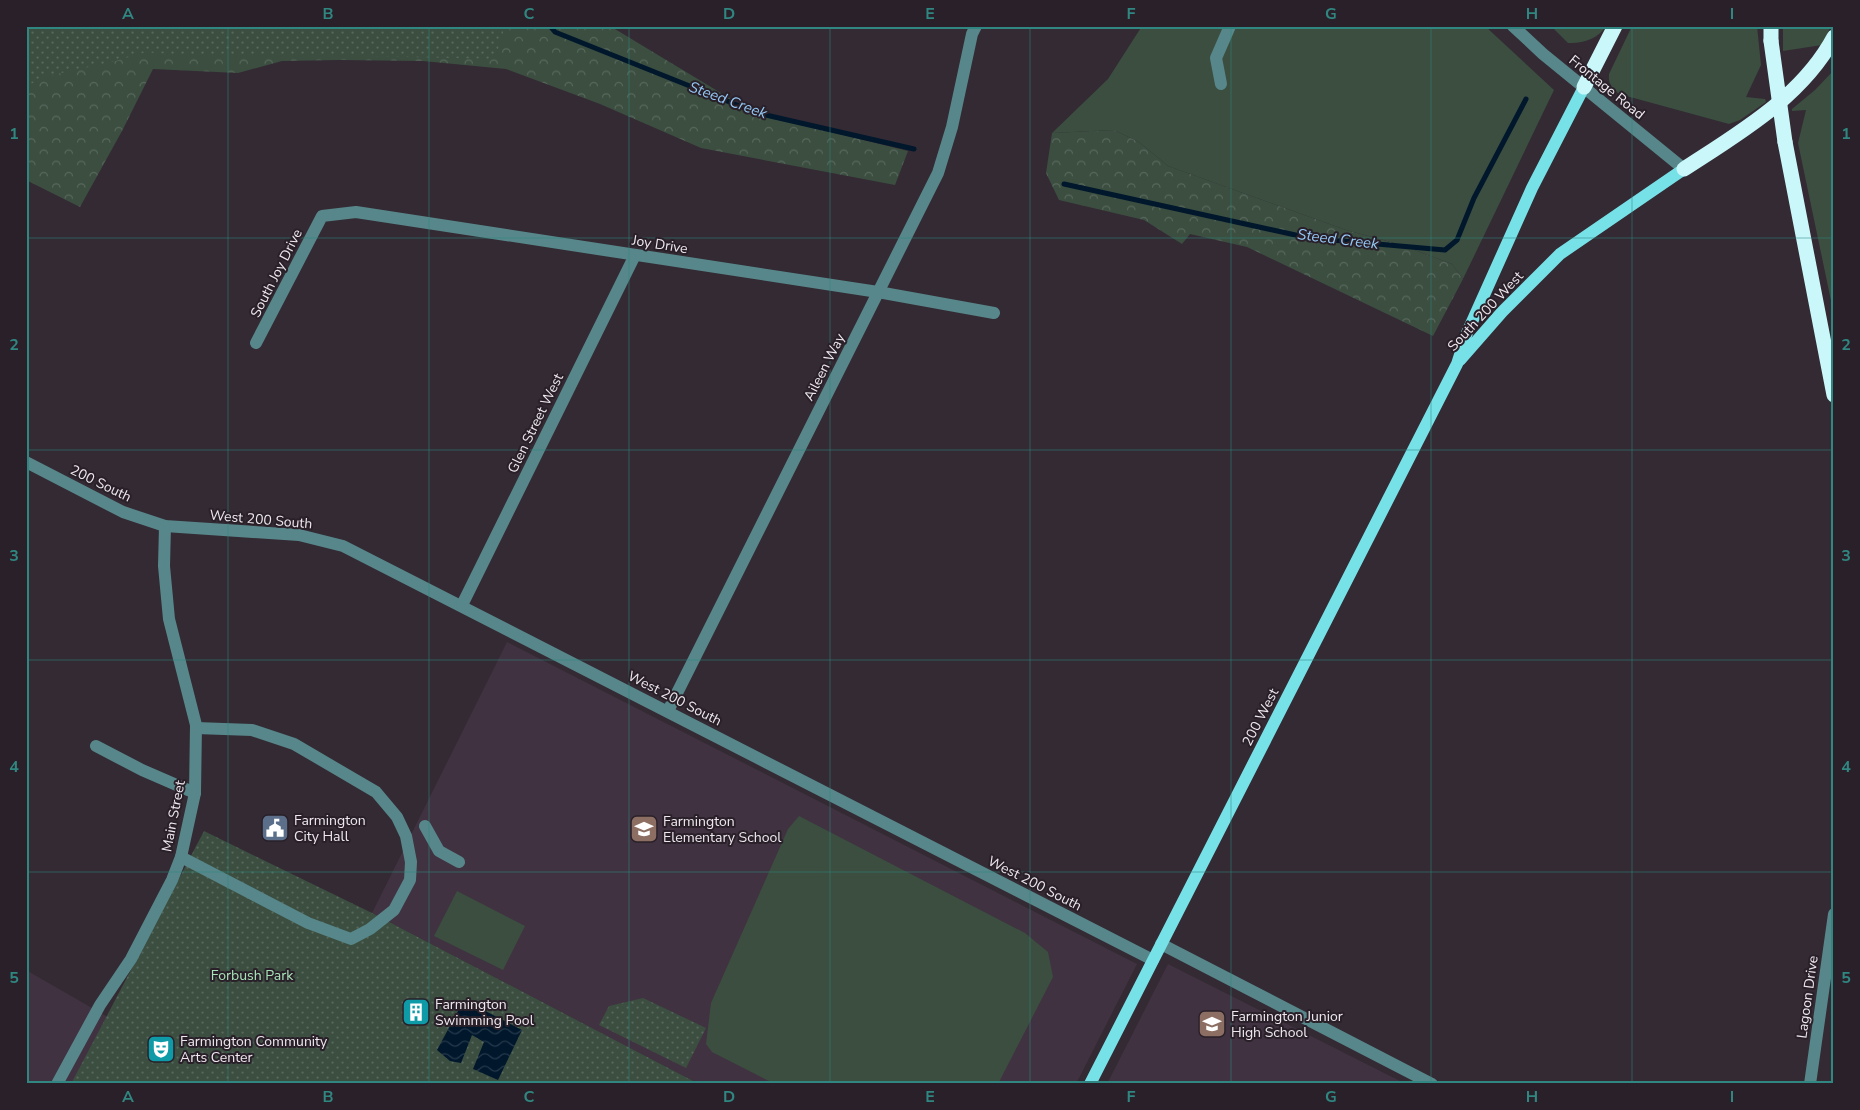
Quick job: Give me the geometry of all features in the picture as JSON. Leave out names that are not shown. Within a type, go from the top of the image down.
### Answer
[{"type":"highway","points":[[1584,87],[1614,26]]},
{"type":"highway","points":[[1771,34],[1785,142],[1834,395]]},
{"type":"highway","points":[[1684,169],[1777,104],[1824,55],[1834,37]]},
{"type":"main road","name":"South 200 West","points":[[1457,364],[1466,333],[1532,188],[1584,87]]},
{"type":"main road","name":"South 200 West","points":[[1457,364],[1502,312],[1560,254],[1684,169]]},
{"type":"main road","name":"200 West","points":[[1090,1084],[1457,364]]},
{"type":"street","name":"Aileen Way","points":[[668,711],[938,173],[952,127],[972,34],[976,26]]},
{"type":"street","points":[[1221,84],[1216,58],[1230,26]]},
{"type":"street","name":"Frontage Road","points":[[1513,26],[1684,169]]},
{"type":"street","name":"Joy Drive","points":[[322,216],[356,212],[878,292],[994,313]]},
{"type":"street","name":"South Joy Drive","points":[[256,343],[322,216]]},
{"type":"street","name":"Glen Street West","points":[[462,605],[635,255]]},
{"type":"street","name":"200 South","points":[[26,462],[123,512],[165,526]]},
{"type":"street","name":"West 200 South","points":[[165,526],[299,535],[343,546],[462,605],[1153,960]]},
{"type":"street","name":"Main Street","points":[[57,1084],[100,1004],[140,943],[181,857],[195,793],[196,728],[186,680],[169,618],[164,566],[165,526]]},
{"type":"street","points":[[181,857],[308,923],[352,939],[370,929],[394,910],[410,880],[411,862],[406,836],[397,817],[376,792],[294,744],[252,730],[196,728]]},
{"type":"street","points":[[96,746],[142,770],[195,793]]},
{"type":"street","points":[[424,826],[439,851],[459,862]]},
{"type":"street","name":"Lagoon Drive","points":[[1810,1084],[1834,914]]},
{"type":"street","points":[[1161,944],[1432,1084]]},
{"type":"shaded area","name":"Farmington Elementary School","points":[[507,642],[1137,964],[1076,1084],[699,1084],[372,913]]},
{"type":"shaded area","name":"Farmington Junior High School","points":[[1168,964],[1406,1084],[1107,1084]]},
{"type":"shaded area","points":[[26,970],[120,1024],[83,1084],[26,1084]]},
{"type":"green space","points":[[26,26],[505,26],[495,59],[277,54],[195,56],[146,52],[112,62],[43,77],[26,87]]},
{"type":"green space","points":[[131,26],[610,26],[754,113],[908,151],[895,185],[701,148],[600,104],[506,69],[423,61],[339,60],[282,61],[238,73],[153,69],[122,131],[80,207],[26,180],[26,39]]},
{"type":"green space","points":[[1142,26],[1485,26],[1554,90],[1463,279],[1452,264],[1398,244],[1346,230],[1168,166],[1139,142],[1114,130],[1052,133],[1108,79]]},
{"type":"green space","points":[[1551,26],[1606,26],[1603,31],[1594,37],[1584,41],[1568,43]]},
{"type":"green space","points":[[1632,26],[1757,26],[1761,65],[1746,97],[1765,99],[1766,102],[1740,120],[1729,124],[1619,94],[1611,86],[1609,74]]},
{"type":"green space","points":[[1783,26],[1831,26],[1822,45],[1783,51]]},
{"type":"green space","points":[[1834,70],[1834,315],[1798,143],[1806,110],[1792,111],[1792,109],[1815,90]]},
{"type":"green space","points":[[1114,130],[1139,142],[1168,166],[1346,230],[1398,244],[1452,264],[1463,279],[1433,336],[1247,247],[1190,234],[1182,244],[1144,220],[1059,200],[1046,173],[1052,133]]},
{"type":"green space","points":[[799,816],[1025,933],[1048,952],[1053,977],[998,1084],[775,1084],[712,1052],[706,1044],[711,1003],[788,829]]},
{"type":"green space","name":"Forbush Park","points":[[204,831],[372,913],[699,1084],[71,1084]]},
{"type":"green space","points":[[457,891],[525,926],[503,970],[434,936]]},
{"type":"green space","points":[[643,998],[706,1028],[686,1068],[599,1025],[609,1006]]},
{"type":"water","points":[[464,1000],[522,1030],[498,1080],[473,1069],[484,1042],[472,1035],[461,1063],[450,1061],[437,1050]]},
{"type":"waterway","name":"Steed Creek","points":[[550,26],[555,32],[757,113],[914,149]]},
{"type":"waterway","name":"Steed Creek","points":[[1064,184],[1309,238],[1445,250],[1457,240],[1474,198],[1526,99]]},
{"type":"place","name":"Farmington City Hall","points":[[275,828]]},
{"type":"place","name":"Farmington Elementary School","points":[[644,829]]},
{"type":"place","name":"Farmington Swimming Pool","points":[[416,1012]]},
{"type":"place","name":"Farmington Junior High School","points":[[1212,1024]]},
{"type":"place","name":"Farmington Community Arts Center","points":[[161,1049]]}]
